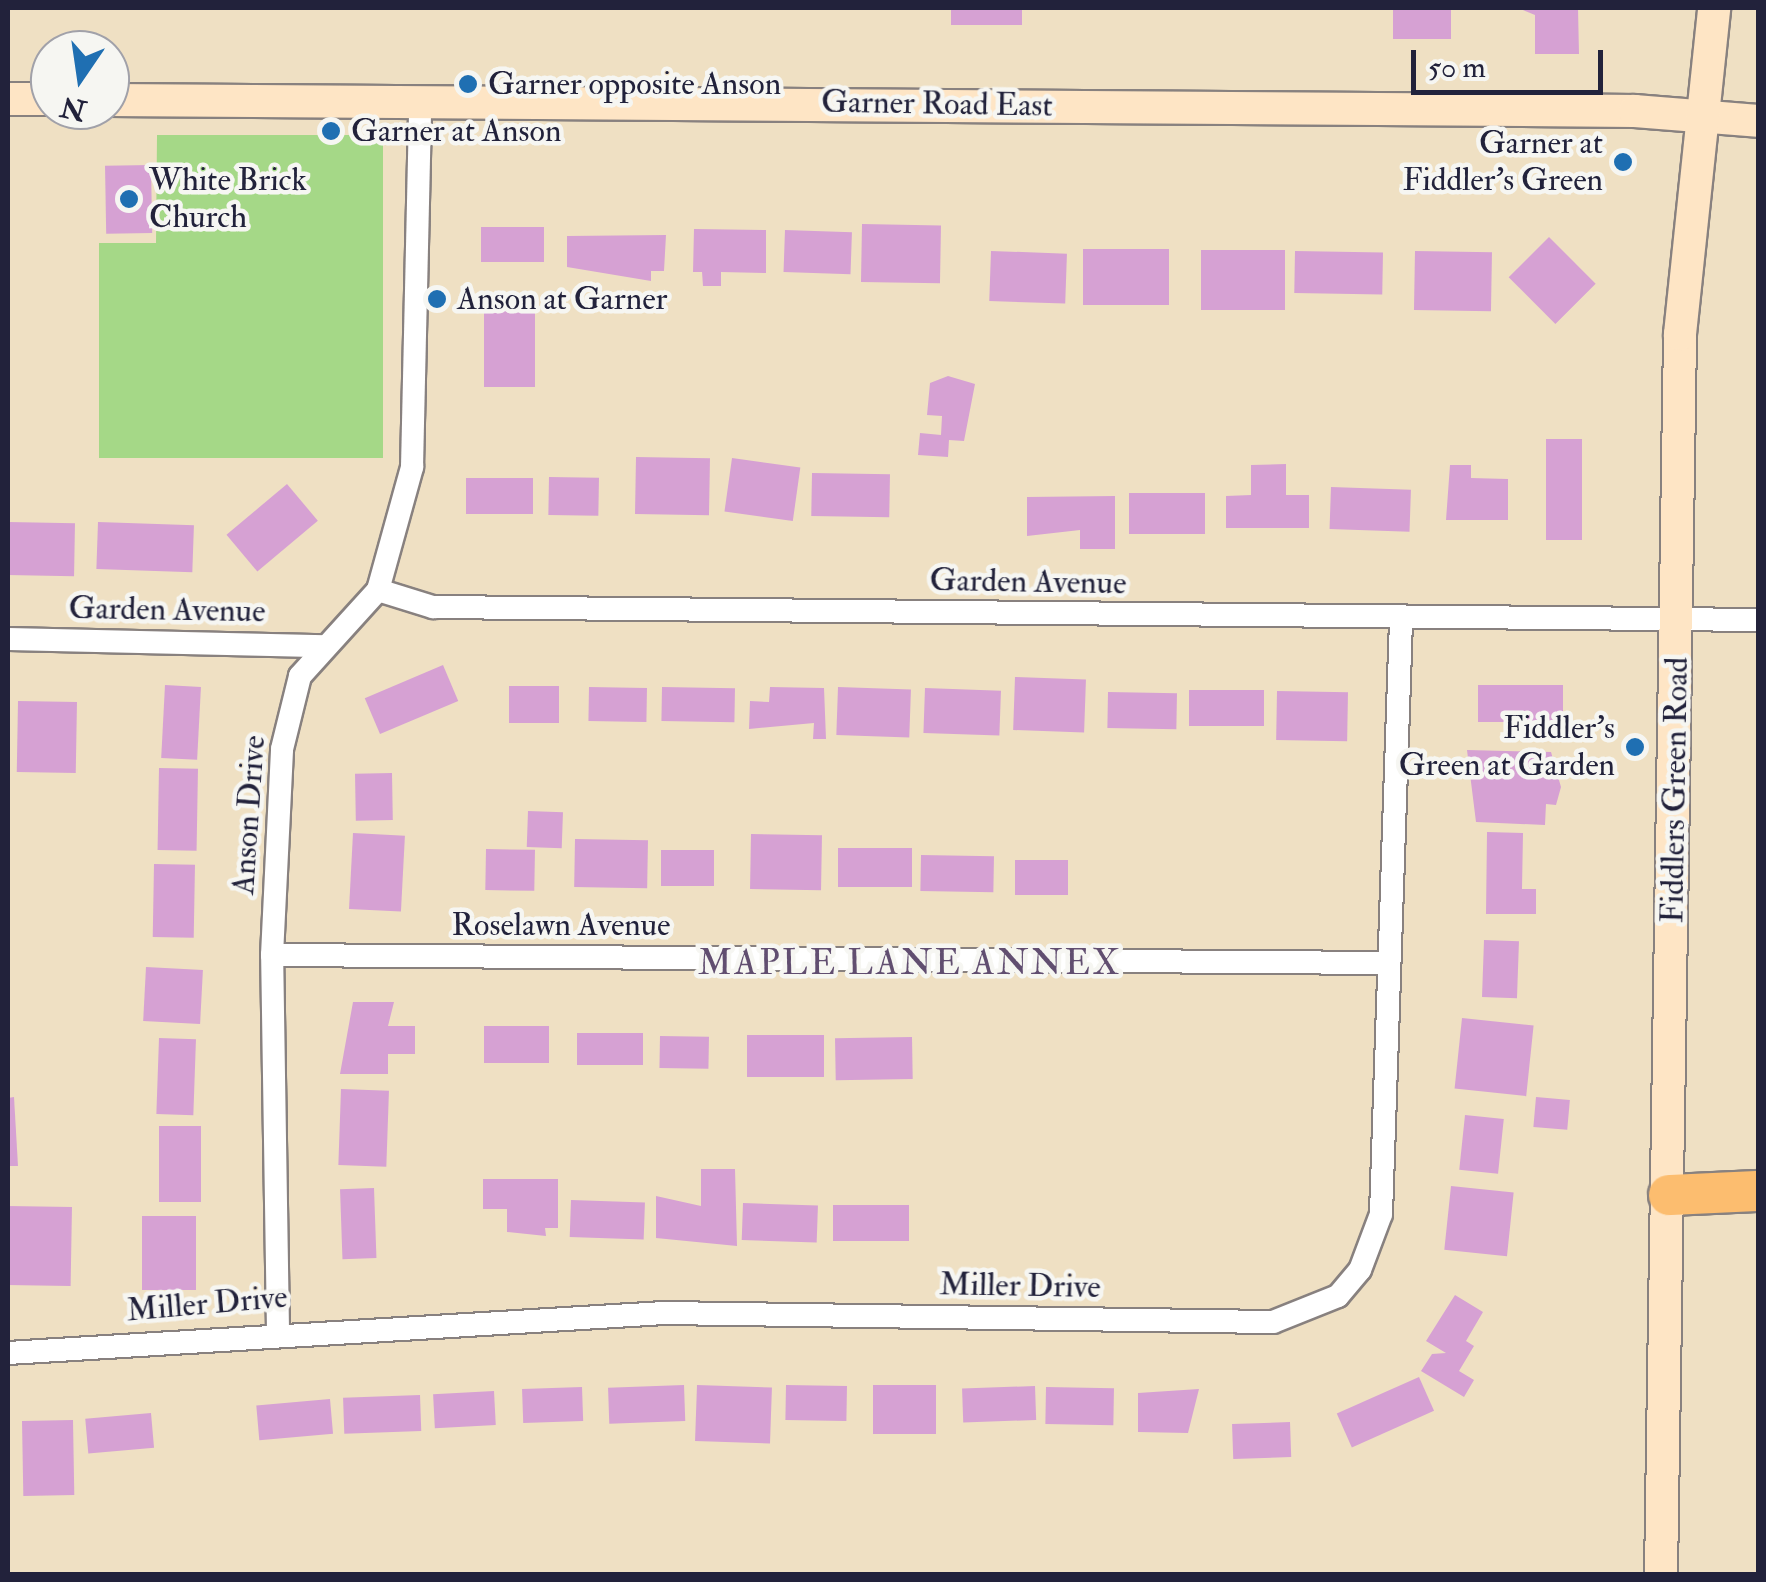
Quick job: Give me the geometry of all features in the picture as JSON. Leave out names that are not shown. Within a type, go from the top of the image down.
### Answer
[{"type":"highway","points":[[1669,1195],[1758,1191]]},
{"type":"main road","name":"Fiddlers Green Road","points":[[1661,1571],[1680,616],[1680,334],[1714,8]]},
{"type":"main road","name":"Garner Road East","points":[[130,100],[1703,117],[1758,122]]},
{"type":"street","name":"Anson Drive","points":[[278,1330],[272,955],[282,749],[300,676],[378,590],[412,466],[420,102]]},
{"type":"street","name":"Garden Avenue","points":[[378,590],[433,607],[1401,619],[1680,616],[1758,620]]},
{"type":"street","name":"Miller Drive","points":[[8,1352],[278,1330],[664,1313],[1273,1322],[1338,1296],[1360,1270],[1380,1214],[1401,619]]},
{"type":"street","name":"Garden Avenue","points":[[8,639],[325,646]]},
{"type":"street","name":"Roselawn Avenue","points":[[272,955],[1390,963]]},
{"type":"green space","points":[[157,135],[383,135],[383,458],[99,458],[99,243],[156,243]]},
{"type":"building","points":[[951,8],[1022,8],[1022,25],[951,25]]},
{"type":"building","points":[[1393,8],[1451,8],[1451,39],[1393,39]]},
{"type":"building","points":[[1518,8],[1578,8],[1579,54],[1535,54],[1535,15]]},
{"type":"building","name":"White Brick Church","points":[[151,165],[152,233],[106,234],[105,166]]},
{"type":"building","points":[[862,224],[941,225],[940,283],[861,282]]},
{"type":"building","points":[[481,227],[544,227],[544,262],[481,262]]},
{"type":"building","points":[[694,229],[766,230],[766,273],[721,272],[721,286],[703,286],[702,272],[693,272]]},
{"type":"building","points":[[785,230],[852,232],[850,274],[784,272]]},
{"type":"building","points":[[666,235],[664,271],[651,271],[651,281],[567,267],[567,236]]},
{"type":"building","points":[[1549,237],[1596,284],[1555,324],[1509,277]]},
{"type":"building","points":[[1083,249],[1169,249],[1169,305],[1083,305]]},
{"type":"building","points":[[1201,250],[1285,250],[1285,310],[1201,310]]},
{"type":"building","points":[[991,251],[1067,254],[1065,304],[989,301]]},
{"type":"building","points":[[1295,251],[1383,253],[1382,295],[1294,293]]},
{"type":"building","points":[[1415,251],[1492,252],[1491,311],[1414,310]]},
{"type":"building","points":[[484,304],[535,304],[535,387],[484,387]]},
{"type":"building","points":[[948,376],[975,384],[964,441],[949,440],[948,457],[918,455],[920,433],[941,435],[942,416],[927,415],[930,383]]},
{"type":"building","points":[[1546,439],[1582,439],[1582,540],[1546,540]]},
{"type":"building","points":[[636,457],[710,458],[709,515],[635,514]]},
{"type":"building","points":[[732,458],[800,468],[793,521],[724,511]]},
{"type":"building","points":[[1286,464],[1286,495],[1309,495],[1309,528],[1226,528],[1226,496],[1251,495],[1251,465]]},
{"type":"building","points":[[1450,465],[1471,465],[1471,478],[1508,479],[1508,520],[1446,520]]},
{"type":"building","points":[[812,473],[890,474],[889,517],[811,516]]},
{"type":"building","points":[[549,477],[599,478],[598,516],[548,515]]},
{"type":"building","points":[[466,478],[533,478],[533,514],[466,514]]},
{"type":"building","points":[[287,484],[318,521],[257,572],[226,535]]},
{"type":"building","points":[[1331,487],[1411,490],[1409,532],[1330,529]]},
{"type":"building","points":[[1129,493],[1205,493],[1205,534],[1129,534]]},
{"type":"building","points":[[1115,496],[1115,549],[1080,549],[1080,530],[1027,536],[1027,497]]},
{"type":"building","points":[[8,522],[75,523],[74,576],[8,575]]},
{"type":"building","points":[[98,522],[194,525],[192,572],[96,569]]},
{"type":"building","points":[[443,665],[458,701],[380,734],[365,698]]},
{"type":"building","points":[[1015,677],[1086,679],[1084,732],[1013,730]]},
{"type":"building","points":[[165,685],[201,687],[197,760],[161,758]]},
{"type":"building","points":[[1478,685],[1563,685],[1563,722],[1478,722]]},
{"type":"building","points":[[509,686],[559,686],[559,723],[509,723]]},
{"type":"building","points":[[589,687],[647,688],[646,722],[588,721]]},
{"type":"building","points":[[662,687],[735,688],[734,722],[661,721]]},
{"type":"building","points":[[770,687],[824,688],[826,739],[813,739],[814,723],[749,729],[750,701],[769,702]]},
{"type":"building","points":[[838,687],[911,690],[909,738],[836,735]]},
{"type":"building","points":[[925,688],[1001,691],[999,736],[923,733]]},
{"type":"building","points":[[1189,690],[1264,690],[1264,726],[1189,726]]},
{"type":"building","points":[[1277,691],[1348,692],[1347,741],[1276,740]]},
{"type":"building","points":[[1108,692],[1177,693],[1176,729],[1107,728]]},
{"type":"building","points":[[18,701],[77,702],[76,773],[17,772]]},
{"type":"building","points":[[1467,750],[1551,752],[1561,787],[1556,805],[1546,804],[1545,825],[1476,822]]},
{"type":"building","points":[[159,768],[198,769],[197,851],[158,850]]},
{"type":"building","points":[[392,773],[393,820],[356,821],[355,774]]},
{"type":"building","points":[[528,811],[563,812],[562,848],[527,847]]},
{"type":"building","points":[[1487,832],[1523,833],[1522,889],[1536,889],[1536,914],[1486,914]]},
{"type":"building","points":[[353,833],[405,836],[401,912],[349,909]]},
{"type":"building","points":[[751,834],[822,835],[821,890],[750,889]]},
{"type":"building","points":[[575,839],[648,840],[647,888],[574,887]]},
{"type":"building","points":[[838,848],[912,848],[912,887],[838,887]]},
{"type":"building","points":[[486,849],[535,850],[534,891],[485,890]]},
{"type":"building","points":[[661,850],[714,850],[714,886],[661,886]]},
{"type":"building","points":[[921,855],[994,856],[993,892],[920,891]]},
{"type":"building","points":[[1015,860],[1068,860],[1068,895],[1015,895]]},
{"type":"building","points":[[154,864],[195,865],[194,938],[153,937]]},
{"type":"building","points":[[1484,940],[1519,941],[1517,998],[1482,997]]},
{"type":"building","points":[[146,967],[203,970],[200,1024],[143,1021]]},
{"type":"building","points":[[353,1002],[394,1002],[388,1026],[415,1026],[415,1054],[388,1054],[388,1074],[340,1074]]},
{"type":"building","points":[[1462,1018],[1534,1026],[1526,1096],[1455,1089]]},
{"type":"building","points":[[484,1026],[549,1026],[549,1063],[484,1063]]},
{"type":"building","points":[[577,1033],[643,1033],[643,1065],[577,1065]]},
{"type":"building","points":[[747,1035],[824,1035],[824,1077],[747,1077]]},
{"type":"building","points":[[660,1036],[709,1037],[708,1069],[659,1068]]},
{"type":"building","points":[[912,1037],[913,1079],[836,1080],[835,1038]]},
{"type":"building","points":[[159,1038],[196,1039],[193,1115],[156,1114]]},
{"type":"building","points":[[341,1089],[389,1091],[386,1167],[338,1165]]},
{"type":"building","points":[[14,1097],[18,1166],[8,1166],[8,1098]]},
{"type":"building","points":[[1536,1097],[1570,1100],[1567,1130],[1533,1127]]},
{"type":"building","points":[[1465,1115],[1504,1119],[1498,1174],[1459,1170]]},
{"type":"building","points":[[159,1126],[201,1126],[201,1202],[159,1202]]},
{"type":"building","points":[[701,1169],[735,1169],[737,1246],[656,1238],[656,1196],[701,1206]]},
{"type":"building","points":[[483,1179],[558,1179],[558,1228],[545,1228],[546,1236],[507,1232],[507,1209],[483,1209]]},
{"type":"building","points":[[1451,1186],[1514,1193],[1507,1256],[1444,1250]]},
{"type":"building","points":[[374,1188],[376,1258],[342,1259],[340,1189]]},
{"type":"building","points":[[571,1200],[645,1203],[644,1240],[570,1237]]},
{"type":"building","points":[[743,1203],[818,1206],[817,1243],[742,1240]]},
{"type":"building","points":[[833,1205],[909,1205],[909,1241],[833,1241]]},
{"type":"building","points":[[8,1206],[72,1207],[71,1286],[8,1285]]},
{"type":"building","points":[[142,1216],[196,1216],[196,1290],[142,1290]]},
{"type":"building","points":[[1455,1295],[1483,1312],[1466,1341],[1474,1346],[1459,1371],[1474,1380],[1464,1397],[1421,1371],[1432,1354],[1446,1353],[1426,1341]]},
{"type":"building","points":[[1419,1377],[1434,1411],[1352,1447],[1337,1414]]},
{"type":"building","points":[[684,1385],[685,1421],[609,1424],[608,1388]]},
{"type":"building","points":[[697,1385],[772,1388],[770,1444],[695,1441]]},
{"type":"building","points":[[786,1385],[847,1386],[846,1421],[785,1420]]},
{"type":"building","points":[[873,1385],[936,1385],[936,1434],[873,1434]]},
{"type":"building","points":[[1035,1386],[1036,1420],[963,1423],[962,1389]]},
{"type":"building","points":[[582,1387],[583,1421],[523,1423],[522,1389]]},
{"type":"building","points":[[1046,1387],[1114,1388],[1113,1425],[1045,1424]]},
{"type":"building","points":[[1199,1389],[1188,1433],[1138,1432],[1138,1393]]},
{"type":"building","points":[[494,1391],[496,1425],[435,1428],[433,1394]]},
{"type":"building","points":[[420,1395],[421,1431],[344,1434],[343,1398]]},
{"type":"building","points":[[330,1399],[333,1434],[259,1440],[256,1405]]},
{"type":"building","points":[[151,1413],[154,1448],[88,1454],[85,1419]]},
{"type":"building","points":[[73,1420],[74,1495],[23,1496],[22,1421]]},
{"type":"building","points":[[1290,1422],[1291,1457],[1233,1459],[1232,1424]]},
{"type":"place","name":"Garner opposite Anson","points":[[468,84]]},
{"type":"place","name":"Garner at Anson","points":[[331,131]]},
{"type":"place","name":"Garner at Fiddler's Green","points":[[1623,162]]},
{"type":"place","name":"White Brick Church","points":[[129,199]]},
{"type":"place","name":"Anson at Garner","points":[[437,299]]},
{"type":"place","name":"Fiddler's Green at Garden","points":[[1635,747]]},
{"type":"district","name":"MAPLE LANE ANNEX","points":[[910,963]]}]
